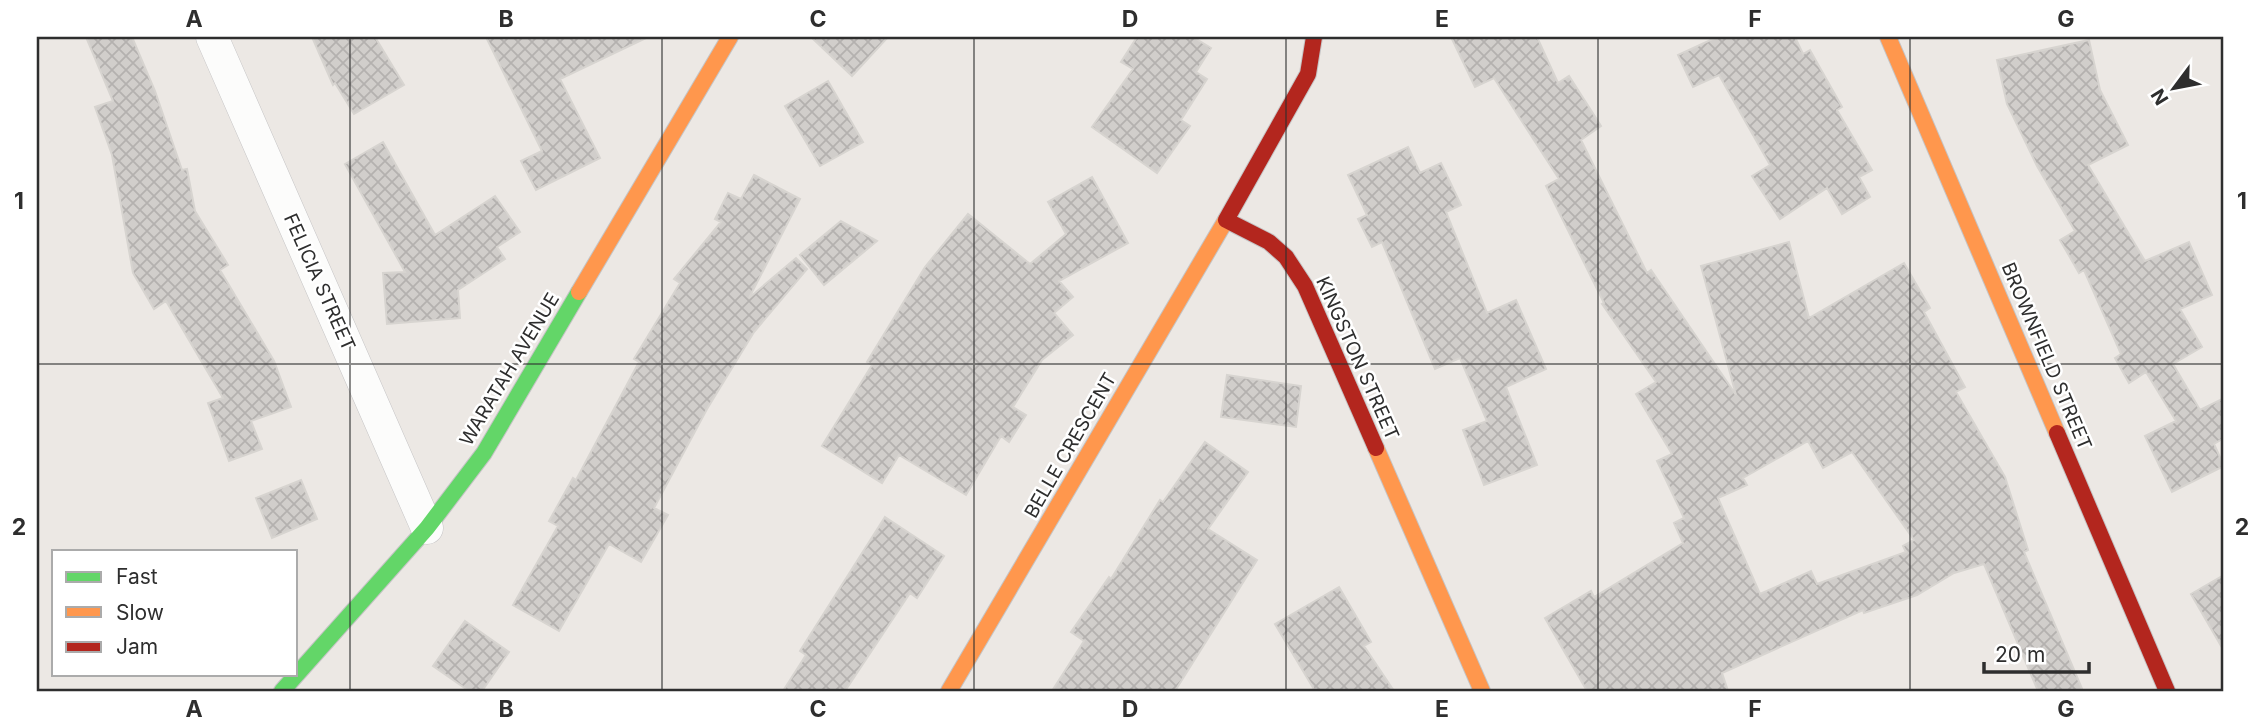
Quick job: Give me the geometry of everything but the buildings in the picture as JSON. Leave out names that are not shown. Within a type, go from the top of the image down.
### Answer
[{"type":"street","name":"FELICIA STREET","points":[[212,37],[427,528]]},
{"type":"street","name":"WARATAH AVENUE","points":[[298,673],[427,528],[484,453],[730,37]]},
{"type":"street","points":[[1227,220],[1308,74],[1314,37]]},
{"type":"street","name":"BROWNFIELD STREET","points":[[1888,37],[2167,691]]},
{"type":"street","name":"BELLE CRESCENT","points":[[949,691],[1227,220]]},
{"type":"street","name":"KINGSTON STREET","points":[[1227,220],[1269,242],[1286,257],[1305,286],[1482,691]]},
{"type":"street","name":"WARATAH AVENUE","points":[[282,691],[295,676]]},
{"type":"traffic: fast","points":[[298,673],[427,528],[484,453],[579,292]]},
{"type":"traffic: fast","points":[[282,691],[295,676]]},
{"type":"traffic: slow","points":[[579,292],[730,37]]},
{"type":"traffic: slow","points":[[1888,37],[2057,433]]},
{"type":"traffic: slow","points":[[949,691],[1226,220]]},
{"type":"traffic: slow","points":[[1376,448],[1482,691]]},
{"type":"traffic: jam","points":[[1314,37],[1308,74],[1226,220],[1269,242],[1286,257],[1305,286],[1376,448]]},
{"type":"traffic: jam","points":[[2057,433],[2167,691]]}]
